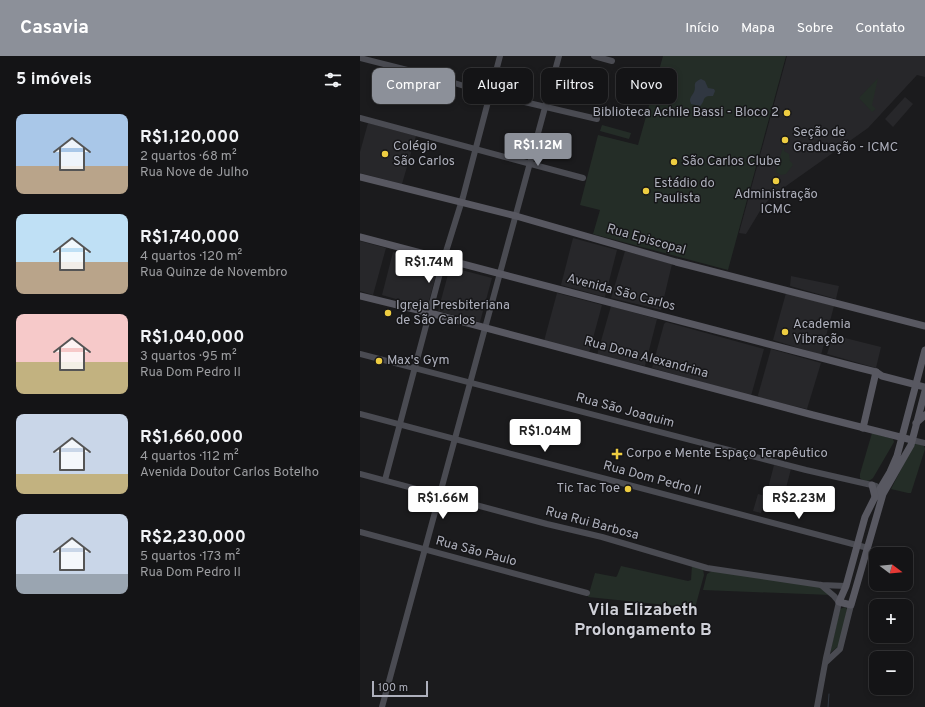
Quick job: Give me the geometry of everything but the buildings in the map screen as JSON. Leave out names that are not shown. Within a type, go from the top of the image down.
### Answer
[{"type":"main road","points":[[497,68],[500,56]]},
{"type":"main road","points":[[382,707],[559,56]]},
{"type":"main road","points":[[594,56],[612,61]]},
{"type":"main road","points":[[360,58],[463,86]]},
{"type":"main road","points":[[385,480],[416,369],[444,258],[462,202],[487,104]]},
{"type":"main road","points":[[529,104],[597,119]]},
{"type":"main road","points":[[360,118],[583,178]]},
{"type":"main road","name":"Rua Episcopal","points":[[360,177],[516,216],[676,262],[925,326]]},
{"type":"main road","name":"Avenida São Carlos","points":[[360,237],[876,372],[882,376],[925,383]]},
{"type":"main road","name":"Rua Dona Alexandrina","points":[[360,296],[430,313],[925,444]]},
{"type":"main road","points":[[826,662],[840,649],[851,605],[876,520],[883,488],[895,462],[925,350]]},
{"type":"main road","name":"Rua São Joaquim","points":[[360,354],[883,488]]},
{"type":"main road","points":[[863,428],[876,372]]},
{"type":"main road","name":"Avenida São Carlos","points":[[906,380],[925,387]]},
{"type":"main road","points":[[817,707],[826,658],[839,602],[846,586],[866,517],[875,496],[883,488],[908,451],[925,391]]},
{"type":"main road","name":"Rua Dom Pedro II","points":[[360,414],[868,548]]},
{"type":"main road","points":[[916,425],[925,415]]},
{"type":"main road","points":[[908,416],[910,422],[916,425]]},
{"type":"main road","name":"Rua Rui Barbosa","points":[[360,474],[602,538],[707,568],[821,585],[846,586]]},
{"type":"main road","points":[[872,485],[875,496]]},
{"type":"main road","points":[[866,517],[871,521],[876,520]]},
{"type":"main road","name":"Rua São Paulo","points":[[360,532],[586,593]]},
{"type":"main road","points":[[846,586],[859,581]]},
{"type":"main road","points":[[821,585],[839,602],[851,605]]},
{"type":"shaded area","name":"São Carlos Clube","points":[[663,56],[786,56],[728,270],[593,234],[600,210],[580,205],[598,135],[638,145],[650,104],[677,104],[677,68],[660,68]]},
{"type":"shaded area","points":[[787,56],[925,56],[925,77],[917,75],[868,128],[772,196],[763,206],[746,234],[739,233]]},
{"type":"shaded area","points":[[878,78],[872,105],[876,109],[872,112],[859,98]]},
{"type":"shaded area","points":[[701,79],[705,81],[708,88],[714,89],[715,91],[713,96],[705,97],[700,106],[691,104],[690,101],[695,90],[695,83]]},
{"type":"shaded area","points":[[905,97],[913,104],[893,127],[885,119]]},
{"type":"shaded area","name":"Colégio São Carlos","points":[[368,123],[416,136],[402,184],[360,173],[360,152]]},
{"type":"shaded area","points":[[602,125],[631,133],[629,139],[600,131]]},
{"type":"shaded area","points":[[784,143],[784,151],[789,154],[790,161],[793,165],[786,174],[781,175],[776,172]]},
{"type":"shaded area","points":[[573,238],[617,250],[605,297],[561,285]]},
{"type":"shaded area","points":[[360,241],[386,248],[373,295],[360,291]]},
{"type":"shaded area","points":[[625,251],[672,264],[661,310],[611,298]]},
{"type":"shaded area","points":[[393,252],[439,264],[427,308],[382,295]]},
{"type":"shaded area","points":[[450,267],[492,278],[480,322],[438,311]]},
{"type":"shaded area","points":[[791,276],[839,286],[836,299],[790,286]]},
{"type":"shaded area","points":[[557,293],[602,305],[589,353],[544,341]]},
{"type":"shaded area","points":[[786,293],[834,306],[821,355],[773,340]]},
{"type":"shaded area","points":[[611,306],[657,319],[645,366],[597,355]]},
{"type":"shaded area","points":[[666,322],[764,349],[751,396],[652,368],[664,324]]},
{"type":"shaded area","points":[[833,335],[881,347],[876,368],[827,354]]},
{"type":"shaded area","points":[[771,349],[821,363],[807,409],[759,398],[758,395]]},
{"type":"shaded area","points":[[872,433],[893,439],[894,442],[873,478],[865,481],[860,478],[860,474]]},
{"type":"shaded area","points":[[916,443],[924,446],[925,449],[911,493],[891,489],[914,444]]},
{"type":"shaded area","points":[[774,465],[791,469],[780,511],[763,507],[761,513],[753,511],[758,494],[766,496]]},
{"type":"shaded area","points":[[692,565],[703,569],[704,575],[695,608],[588,597],[595,573],[616,577],[621,566],[688,581],[691,580]]},
{"type":"shaded area","points":[[712,571],[821,587],[831,595],[703,590],[707,574]]},
{"type":"shaded area","points":[[845,607],[847,609],[840,645],[830,653],[840,609]]},
{"type":"waterway","points":[[828,707],[829,694]]},
{"type":"place","name":"Biblioteca Achile Bassi - Bloco 2","points":[[787,113]]},
{"type":"place","name":"Seção de Graduação - ICMC","points":[[785,140]]},
{"type":"place","name":"Colégio São Carlos","points":[[385,154]]},
{"type":"place","name":"São Carlos Clube","points":[[674,162]]},
{"type":"place","name":"Administração ICMC","points":[[776,181]]},
{"type":"place","name":"Estádio do Paulista","points":[[646,191]]},
{"type":"place","name":"Igreja Presbiteriana de São Carlos","points":[[388,313]]},
{"type":"place","name":"Academia Vibração","points":[[785,332]]},
{"type":"place","name":"Max's Gym","points":[[379,361]]},
{"type":"place","name":"Corpo e Mente Espaço Terapêutico","points":[[617,454]]},
{"type":"place","name":"Tic Tac Toe","points":[[628,489]]},
{"type":"district","name":"Vila Elizabeth Prolongamento B","points":[[643,621]]}]
